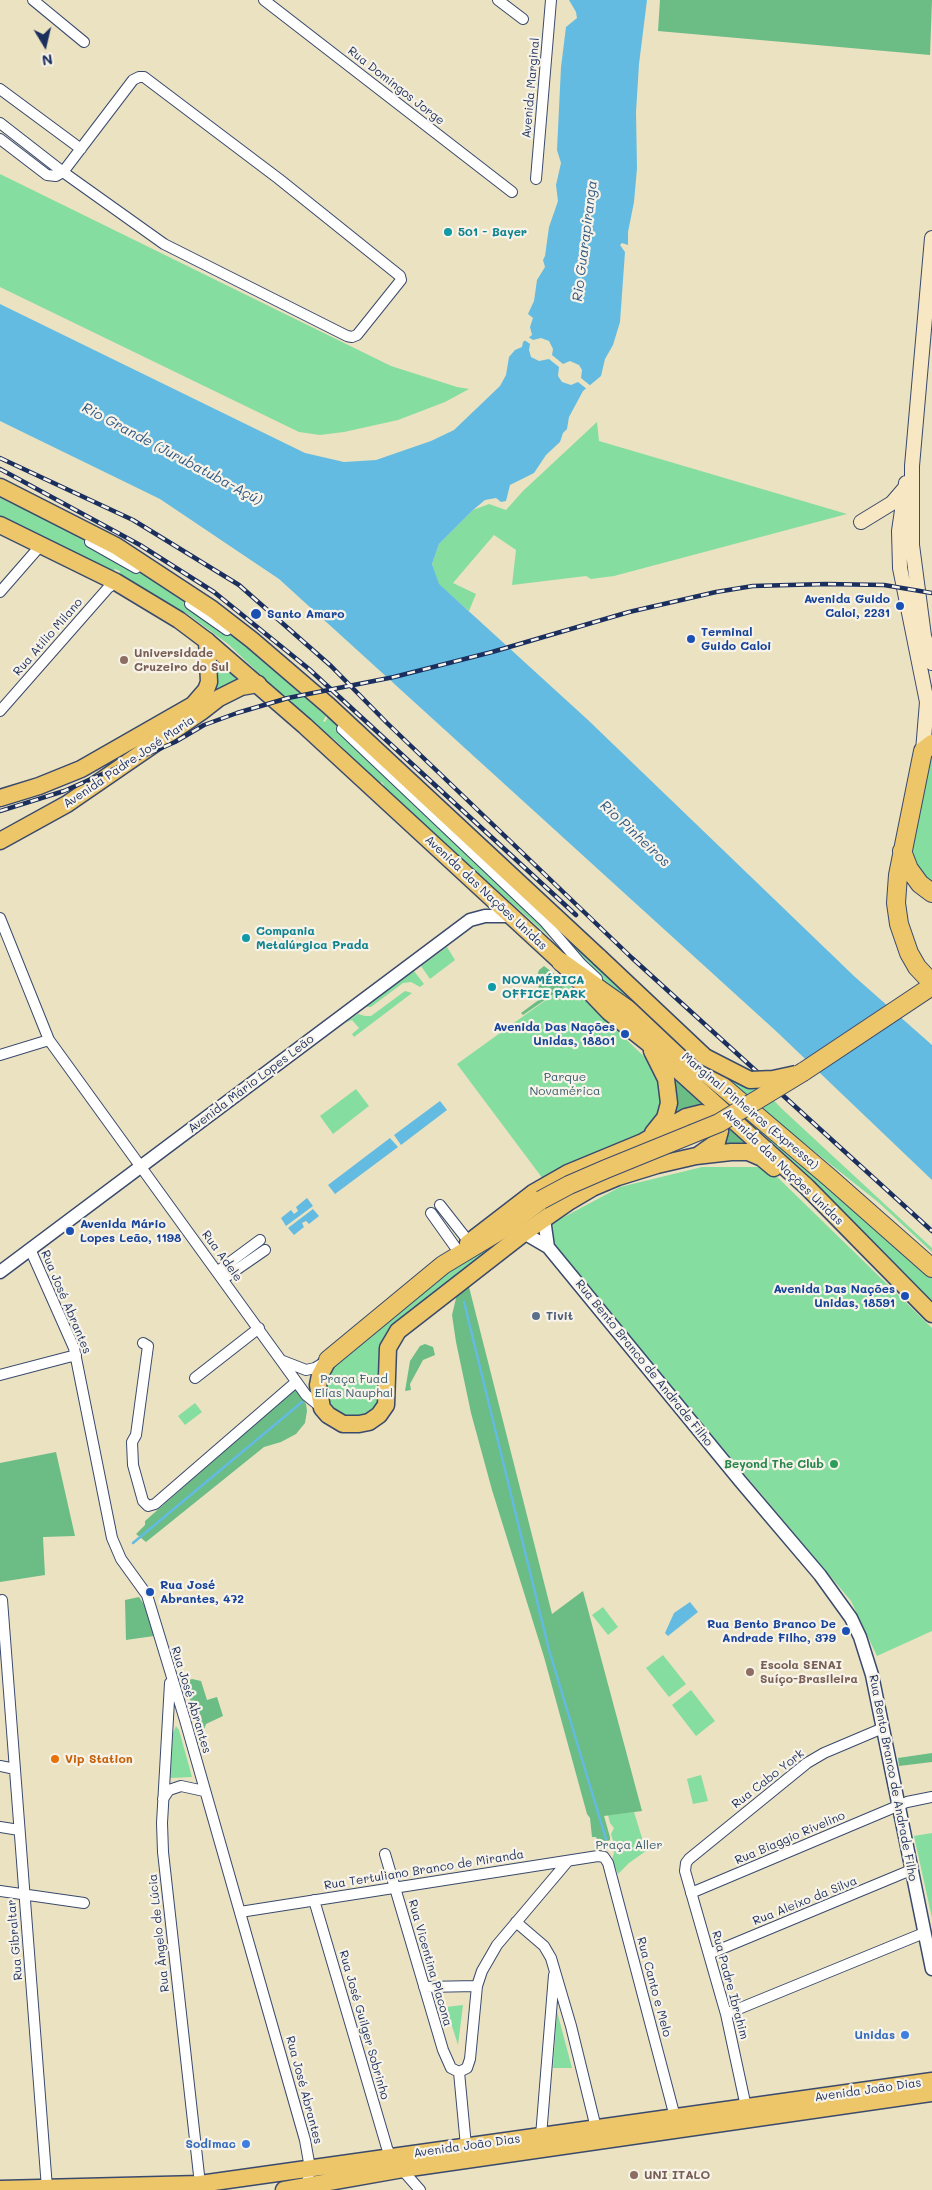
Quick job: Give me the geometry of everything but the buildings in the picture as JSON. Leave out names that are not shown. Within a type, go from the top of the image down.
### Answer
[{"type":"highway","points":[[328,1360],[444,1265],[501,1230],[541,1200],[569,1185],[719,1123],[803,1072],[932,984],[909,953],[899,924],[896,903],[902,850],[927,748]]},
{"type":"highway","points":[[902,850],[909,869],[920,884],[932,893]]},
{"type":"highway","name":"Marginal Pinheiros (Expressa)","points":[[561,962],[636,1016],[830,1178],[932,1268]]},
{"type":"main road","points":[[932,238],[912,466],[912,545],[924,636],[932,663]]},
{"type":"main road","points":[[912,466],[904,489],[899,531],[900,568],[927,702],[927,748]]},
{"type":"main road","points":[[0,486],[116,546],[212,609],[252,640],[329,706],[600,958],[704,1058],[750,1080],[773,1079],[803,1072]]},
{"type":"main road","points":[[861,522],[892,503],[904,489]]},
{"type":"main road","name":"Avenida das Nações Unidas","points":[[0,525],[116,582],[179,620],[258,684],[561,962],[609,1012],[648,1043],[800,1180],[932,1314]]},
{"type":"main road","points":[[899,531],[912,545]]},
{"type":"main road","name":"Avenida Padre José Maria","points":[[0,798],[39,786],[81,768],[193,705],[206,690],[209,682],[207,641]]},
{"type":"main road","name":"Avenida Padre José Maria","points":[[0,841],[50,815],[93,788],[219,698],[241,687],[258,684]]},
{"type":"main road","points":[[81,768],[93,775],[93,788]]},
{"type":"main road","points":[[643,1142],[665,1118],[669,1103],[666,1079],[648,1043]]},
{"type":"main road","points":[[444,1265],[463,1246],[533,1193],[568,1173],[643,1142],[692,1114],[709,1114],[719,1125],[719,1137],[713,1146],[696,1156]]},
{"type":"main road","points":[[328,1360],[320,1375],[318,1385],[322,1408],[338,1421],[350,1425],[369,1422],[386,1405],[388,1398],[386,1357],[388,1348],[394,1336],[406,1324],[524,1233],[592,1188],[618,1177],[657,1165],[696,1156],[736,1151],[755,1155],[768,1163],[850,1232]]},
{"type":"main road","name":"Avenida João Dias","points":[[0,2189],[200,2184],[932,2080]]},
{"type":"main road","name":"Avenida João Dias","points":[[284,2190],[306,2188],[403,2169],[932,2093]]},
{"type":"main road","points":[[178,2190],[200,2184]]},
{"type":"street","points":[[33,0],[84,42]]},
{"type":"street","name":"Rua Domingos Jorge","points":[[264,0],[512,192]]},
{"type":"street","points":[[498,0],[523,19]]},
{"type":"street","name":"Avenida Marginal","points":[[536,179],[551,0]]},
{"type":"street","points":[[0,124],[64,172],[164,244],[347,336],[357,335],[400,284],[400,276],[279,180],[144,77],[133,80],[64,172],[56,176],[46,175],[0,139]]},
{"type":"street","points":[[0,89],[81,149]]},
{"type":"street","points":[[0,496],[112,553],[207,616],[247,646],[324,712],[492,871],[545,922],[581,964],[636,1016]]},
{"type":"street","points":[[0,592],[40,545]]},
{"type":"street","name":"Rua Atílio Milano","points":[[0,711],[108,588],[116,582]]},
{"type":"street","name":"Avenida Mário Lopes Leão","points":[[0,1272],[470,920],[485,916],[509,916]]},
{"type":"street","name":"Rua Adele","points":[[0,918],[49,1040],[259,1328],[296,1382],[306,1395],[322,1408]]},
{"type":"street","points":[[0,1055],[49,1040]]},
{"type":"street","points":[[440,1205],[463,1246]]},
{"type":"street","points":[[431,1213],[463,1246]]},
{"type":"street","points":[[544,1219],[548,1247]]},
{"type":"street","name":"Rua Bento Branco de Andrade Filho","points":[[524,1233],[548,1247],[844,1606],[860,1637],[867,1657],[932,1969]]},
{"type":"street","points":[[220,1275],[263,1245]]},
{"type":"street","name":"Rua José Abrantes","points":[[30,1249],[76,1355],[108,1527],[119,1555],[147,1595],[170,1677],[185,1720],[305,2140],[310,2168]]},
{"type":"street","points":[[195,1378],[259,1328]]},
{"type":"street","points":[[143,1343],[148,1346],[136,1435],[132,1442],[132,1458],[144,1501],[148,1506],[155,1504],[296,1382]]},
{"type":"street","points":[[0,1375],[76,1355]]},
{"type":"street","points":[[282,1360],[306,1370],[315,1368],[328,1360]]},
{"type":"street","name":"Rua Gibraltar","points":[[2,1600],[3,1658],[15,1769],[49,2189]]},
{"type":"street","name":"Rua Ângelo de Lúcia","points":[[170,1677],[162,1834],[165,1878],[200,2184]]},
{"type":"street","points":[[167,1723],[185,1720]]},
{"type":"street","name":"Rua Cabo York","points":[[685,1871],[688,1859],[807,1763],[824,1753],[882,1728]]},
{"type":"street","points":[[0,1766],[15,1769]]},
{"type":"street","points":[[163,1799],[169,1790],[181,1786],[204,1791]]},
{"type":"street","name":"Rua Biaggio Rivelino","points":[[691,1893],[907,1802],[932,1797]]},
{"type":"street","points":[[0,1827],[20,1830]]},
{"type":"street","name":"Rua Vicentina Placona","points":[[385,1854],[443,2050],[451,2068],[460,2072]]},
{"type":"street","name":"Rua Tertuliano Branco de Miranda","points":[[240,1912],[598,1856],[604,1857],[608,1864]]},
{"type":"street","points":[[466,2146],[460,2072],[466,2068],[470,2059],[477,1986],[488,1957],[568,1861]]},
{"type":"street","name":"Rua Canto e Melo","points":[[608,1864],[675,2117]]},
{"type":"street","name":"Rua Aleixo da Silva","points":[[709,1954],[911,1870]]},
{"type":"street","name":"Rua Padre Ibrahim","points":[[685,1871],[726,2014],[746,2107]]},
{"type":"street","points":[[0,1891],[84,1903]]},
{"type":"street","name":"Rua José Guilger Sobrinho","points":[[314,1900],[391,2157]]},
{"type":"street","points":[[516,1922],[544,1946],[555,1968],[596,2128]]},
{"type":"street","points":[[726,2014],[924,1933]]},
{"type":"street","points":[[541,2136],[555,1968]]},
{"type":"street","points":[[424,1987],[477,1986]]},
{"type":"street","points":[[391,2157],[420,2190]]},
{"type":"street","points":[[306,2188],[310,2168]]},
{"type":"green space","points":[[660,0],[932,0],[930,55],[658,31]]},
{"type":"green space","points":[[0,174],[391,366],[469,389],[445,402],[398,420],[344,432],[320,435],[299,432],[0,287]]},
{"type":"green space","points":[[597,422],[599,441],[847,514],[614,576],[591,579],[586,576],[512,585],[516,550],[494,535],[453,583],[476,594],[469,611],[438,584],[432,564],[439,544],[473,510],[489,504],[506,510],[523,491]]},
{"type":"green space","points":[[0,498],[55,524],[126,563],[207,616],[248,648],[326,716],[323,721],[325,722],[328,717],[389,774],[544,927],[553,940],[383,787],[382,782],[380,784],[334,739],[321,732],[228,644],[189,615],[119,574],[120,571],[115,569],[114,571],[0,516]]},
{"type":"green space","points":[[221,667],[234,674],[236,681],[202,702]]},
{"type":"green space","points":[[932,752],[932,884],[920,873],[915,862],[912,848],[912,831]]},
{"type":"green space","points":[[540,909],[724,1076],[740,1084],[763,1089],[781,1108],[932,1248],[932,1252],[878,1202],[598,977]]},
{"type":"green space","points":[[447,947],[455,960],[430,979],[421,966]]},
{"type":"green space","points":[[544,966],[568,984],[523,1015],[521,1013],[540,999],[536,978],[539,970]]},
{"type":"green space","points":[[414,971],[424,984],[420,987],[411,982],[403,983],[371,1007],[366,1007]]},
{"type":"green space","name":"Parque Novamérica","points":[[568,984],[653,1065],[664,1089],[663,1110],[646,1134],[543,1179],[457,1064]]},
{"type":"green space","points":[[405,991],[412,993],[354,1037],[352,1034],[359,1028],[352,1020],[345,1023],[358,1014],[371,1016]]},
{"type":"green space","points":[[636,1026],[692,1071],[932,1275],[932,1301],[887,1256],[882,1254]]},
{"type":"green space","points":[[668,1070],[758,1148],[724,1148],[717,1116],[669,1122]]},
{"type":"green space","points":[[356,1089],[369,1106],[333,1134],[320,1116]]},
{"type":"green space","name":"Praça Fuad Elias Nauphal","points":[[668,1149],[674,1155],[543,1207],[392,1329],[380,1400],[372,1411],[361,1416],[351,1417],[342,1415],[328,1403],[324,1392],[329,1369],[417,1296],[541,1205]]},
{"type":"green space","name":"Beyond The Club","points":[[702,1167],[767,1167],[932,1328],[932,1631],[877,1656],[851,1601],[553,1246],[551,1224],[620,1187]]},
{"type":"green space","points":[[468,1283],[552,1614],[583,1591],[642,1811],[604,1816],[610,1837],[610,1840],[605,1842],[598,1842],[596,1837],[592,1837],[590,1818],[587,1814],[544,1657],[492,1490],[471,1413],[452,1315],[457,1294]]},
{"type":"green space","points":[[425,1344],[433,1347],[435,1355],[423,1360],[410,1384],[411,1390],[405,1391],[410,1361],[420,1346]]},
{"type":"green space","points":[[295,1389],[306,1404],[307,1411],[305,1423],[296,1434],[281,1442],[264,1447],[146,1542],[136,1534],[145,1525],[145,1521]]},
{"type":"green space","points":[[195,1403],[202,1412],[185,1425],[178,1416]]},
{"type":"green space","points":[[56,1452],[75,1536],[43,1537],[45,1575],[0,1582],[0,1463]]},
{"type":"green space","points":[[139,1597],[145,1606],[154,1636],[126,1640],[125,1600]]},
{"type":"green space","points":[[603,1607],[618,1627],[608,1635],[592,1615]]},
{"type":"green space","points":[[663,1655],[686,1684],[669,1697],[646,1668]]},
{"type":"green space","points":[[192,1679],[201,1681],[207,1700],[217,1697],[223,1716],[206,1724],[199,1744],[195,1714],[184,1682]]},
{"type":"green space","points":[[691,1690],[715,1721],[696,1736],[672,1705]]},
{"type":"green space","points":[[176,1726],[179,1730],[192,1777],[170,1778],[173,1733]]},
{"type":"green space","points":[[932,1753],[932,1762],[899,1766],[898,1758]]},
{"type":"green space","points":[[701,1775],[708,1801],[693,1804],[687,1779]]},
{"type":"green space","name":"Praça Aller","points":[[634,1812],[646,1851],[629,1863],[618,1874],[612,1860],[614,1853],[612,1847],[614,1844],[611,1834],[614,1828],[610,1823],[608,1815]]},
{"type":"green space","points":[[932,1833],[932,1918],[914,1836]]},
{"type":"green space","points":[[463,2005],[458,2045],[446,2007]]},
{"type":"green space","points":[[557,2012],[559,2019],[572,2068],[553,2068]]},
{"type":"water","points":[[569,0],[647,0],[639,64],[636,112],[637,168],[634,202],[628,232],[628,245],[622,243],[620,245],[625,252],[620,322],[613,345],[605,359],[601,376],[583,391],[569,417],[567,429],[563,433],[560,442],[546,455],[534,473],[510,485],[506,501],[501,502],[496,498],[485,500],[473,510],[439,544],[432,564],[439,584],[588,720],[855,977],[932,1045],[932,1180],[777,1032],[279,579],[160,499],[0,421],[0,304],[305,453],[344,462],[376,460],[431,441],[454,430],[500,386],[506,375],[509,357],[515,350],[522,347],[523,342],[532,335],[530,327],[533,318],[528,314],[534,301],[537,280],[545,267],[543,260],[549,227],[558,201],[556,185],[561,163],[557,150],[561,67],[566,27],[577,18],[576,12]]},
{"type":"water","points":[[440,1101],[447,1110],[401,1145],[394,1135]]},
{"type":"water","points":[[390,1138],[398,1147],[335,1194],[328,1185]]},
{"type":"water","points":[[307,1198],[313,1206],[286,1226],[281,1218],[291,1210],[294,1214],[298,1211],[296,1207]]},
{"type":"water","points":[[313,1209],[319,1216],[309,1224],[306,1221],[302,1223],[304,1227],[294,1235],[288,1228]]},
{"type":"water","points":[[690,1602],[698,1612],[668,1636],[665,1633],[674,1613]]},
{"type":"pier","points":[[527,336],[533,340],[541,338],[549,341],[553,349],[552,355],[563,364],[570,361],[579,365],[582,370],[581,378],[592,387],[588,390],[578,382],[571,385],[562,382],[558,376],[559,367],[549,359],[539,361],[531,357],[530,344],[523,339]]},
{"type":"waterway","points":[[464,1302],[549,1650],[606,1839]]},
{"type":"waterway","points":[[133,1543],[302,1402]]},
{"type":"railway","points":[[0,458],[133,520],[239,585],[331,666],[387,723],[632,958],[932,1231]]},
{"type":"railway","points":[[0,469],[140,545],[214,592],[309,669],[576,915]]},
{"type":"railway","points":[[0,811],[64,791],[175,742],[204,725],[237,713],[288,698],[394,677],[492,652],[629,612],[716,592],[753,586],[884,585],[932,593]]},
{"type":"place","name":"501 - Bayer","points":[[448,232]]},
{"type":"place","name":"Avenida Guido Caloi, 2231","points":[[900,606]]},
{"type":"place","name":"Santo Amaro","points":[[256,614]]},
{"type":"place","name":"Terminal Guido Caloi","points":[[691,639]]},
{"type":"place","name":"Universidade Cruzeiro do Sul","points":[[124,660]]},
{"type":"place","name":"Compania Metalúrgica Prada","points":[[246,938]]},
{"type":"place","name":"NOVAMÉRICA OFFICE PARK","points":[[492,987]]},
{"type":"place","name":"Avenida Das Nações Unidas, 18801","points":[[625,1034]]},
{"type":"place","name":"Avenida Mário Lopes Leão, 1198","points":[[70,1231]]},
{"type":"place","name":"Avenida Das Nações Unidas, 18591","points":[[905,1296]]},
{"type":"place","name":"Tivit","points":[[536,1316]]},
{"type":"place","name":"Beyond The Club","points":[[834,1464]]},
{"type":"place","name":"Rua José Abrantes, 472","points":[[150,1592]]},
{"type":"place","name":"Rua Bento Branco De Andrade Filho, 379","points":[[846,1631]]},
{"type":"place","name":"Escola SENAI Suíço-Brasileira","points":[[750,1672]]},
{"type":"place","name":"Vip Station","points":[[55,1759]]},
{"type":"place","name":"Unidas","points":[[905,2035]]},
{"type":"place","name":"Sodimac","points":[[246,2144]]},
{"type":"place","name":"UNI ITALO","points":[[634,2175]]},
{"type":"water label","name":"Rio Guarapiranga","points":[[585,241]]},
{"type":"water label","name":"Rio Grande (Jurubatuba-Açú)","points":[[172,454]]},
{"type":"water label","name":"Rio Pinheiros","points":[[635,834]]}]
